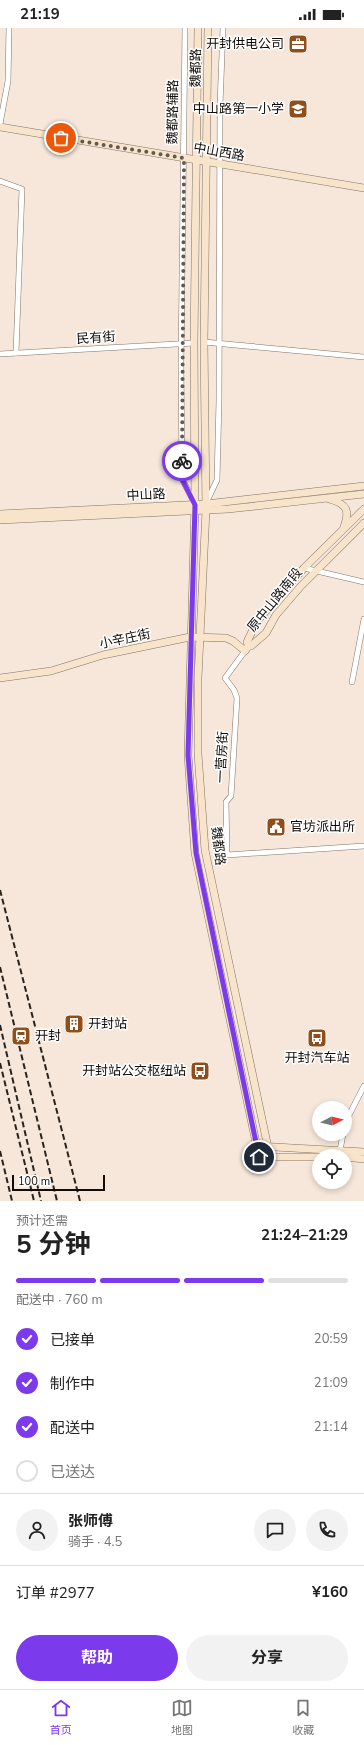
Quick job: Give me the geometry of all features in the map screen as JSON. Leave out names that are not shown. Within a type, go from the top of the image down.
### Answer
[{"type":"main road","name":"魏都路","points":[[198,28],[194,343],[195,508],[190,638],[188,755],[196,853],[259,1157],[270,1157],[205,850],[198,754],[200,637],[206,507],[204,342],[208,28]]},
{"type":"main road","name":"中山西路","points":[[0,127],[364,188]]},
{"type":"main road","name":"中山路","points":[[206,507],[364,486]]},
{"type":"main road","name":"中山路","points":[[0,520],[195,508],[364,494]]},
{"type":"main road","points":[[325,498],[344,505],[348,515],[344,528]]},
{"type":"main road","name":"中山路","points":[[0,514],[195,508]]},
{"type":"main road","name":"原中山路南段","points":[[247,648],[247,642],[257,621],[304,568],[364,509]]},
{"type":"main road","name":"原中山路南段","points":[[247,648],[266,633],[276,615],[315,570],[364,524]]},
{"type":"main road","name":"小辛庄街","points":[[0,678],[51,671],[102,655],[190,638],[226,638],[233,640],[247,648]]},
{"type":"main road","points":[[257,1146],[312,1150]]},
{"type":"main road","points":[[352,1152],[364,1152]]},
{"type":"main road","points":[[270,1157],[312,1157]]},
{"type":"main road","points":[[352,1158],[364,1159]]},
{"type":"street","points":[[0,124],[8,80],[9,28]]},
{"type":"street","name":"魏都路辅路","points":[[186,28],[181,343],[182,479],[195,508]]},
{"type":"street","points":[[206,507],[217,480],[223,28]]},
{"type":"street","points":[[0,181],[22,189],[16,353]]},
{"type":"street","points":[[204,342],[364,356]]},
{"type":"street","name":"民有街","points":[[0,354],[194,343]]},
{"type":"street","points":[[304,568],[364,582]]},
{"type":"street","points":[[352,682],[364,619]]},
{"type":"street","name":"一营房街","points":[[247,648],[225,678],[234,690],[237,698],[231,796],[226,802],[227,855],[364,846]]},
{"type":"street","points":[[352,1109],[364,1086]]},
{"type":"railway","points":[[0,890],[80,1201]]},
{"type":"railway","points":[[0,967],[57,1201]]},
{"type":"railway","points":[[0,1025],[41,1201]]},
{"type":"railway","points":[[0,1063],[34,1201]]},
{"type":"railway","points":[[0,1151],[12,1201]]},
{"type":"way so far","points":[[61,138],[184,158],[181,363],[182,461]]},
{"type":"place","name":"开封供电公司","points":[[298,44]]},
{"type":"place","name":"中山路第一小学","points":[[298,109]]},
{"type":"place","name":"官坊派出所","points":[[276,827]]},
{"type":"place","name":"开封站","points":[[74,1024]]},
{"type":"place","name":"开封","points":[[21,1036]]},
{"type":"place","name":"开封汽车站","points":[[317,1038]]},
{"type":"place","name":"开封站公交枢纽站","points":[[200,1071]]},
{"type":"route","points":[[182,461],[182,479],[195,505],[188,755],[196,853],[259,1157]]}]
